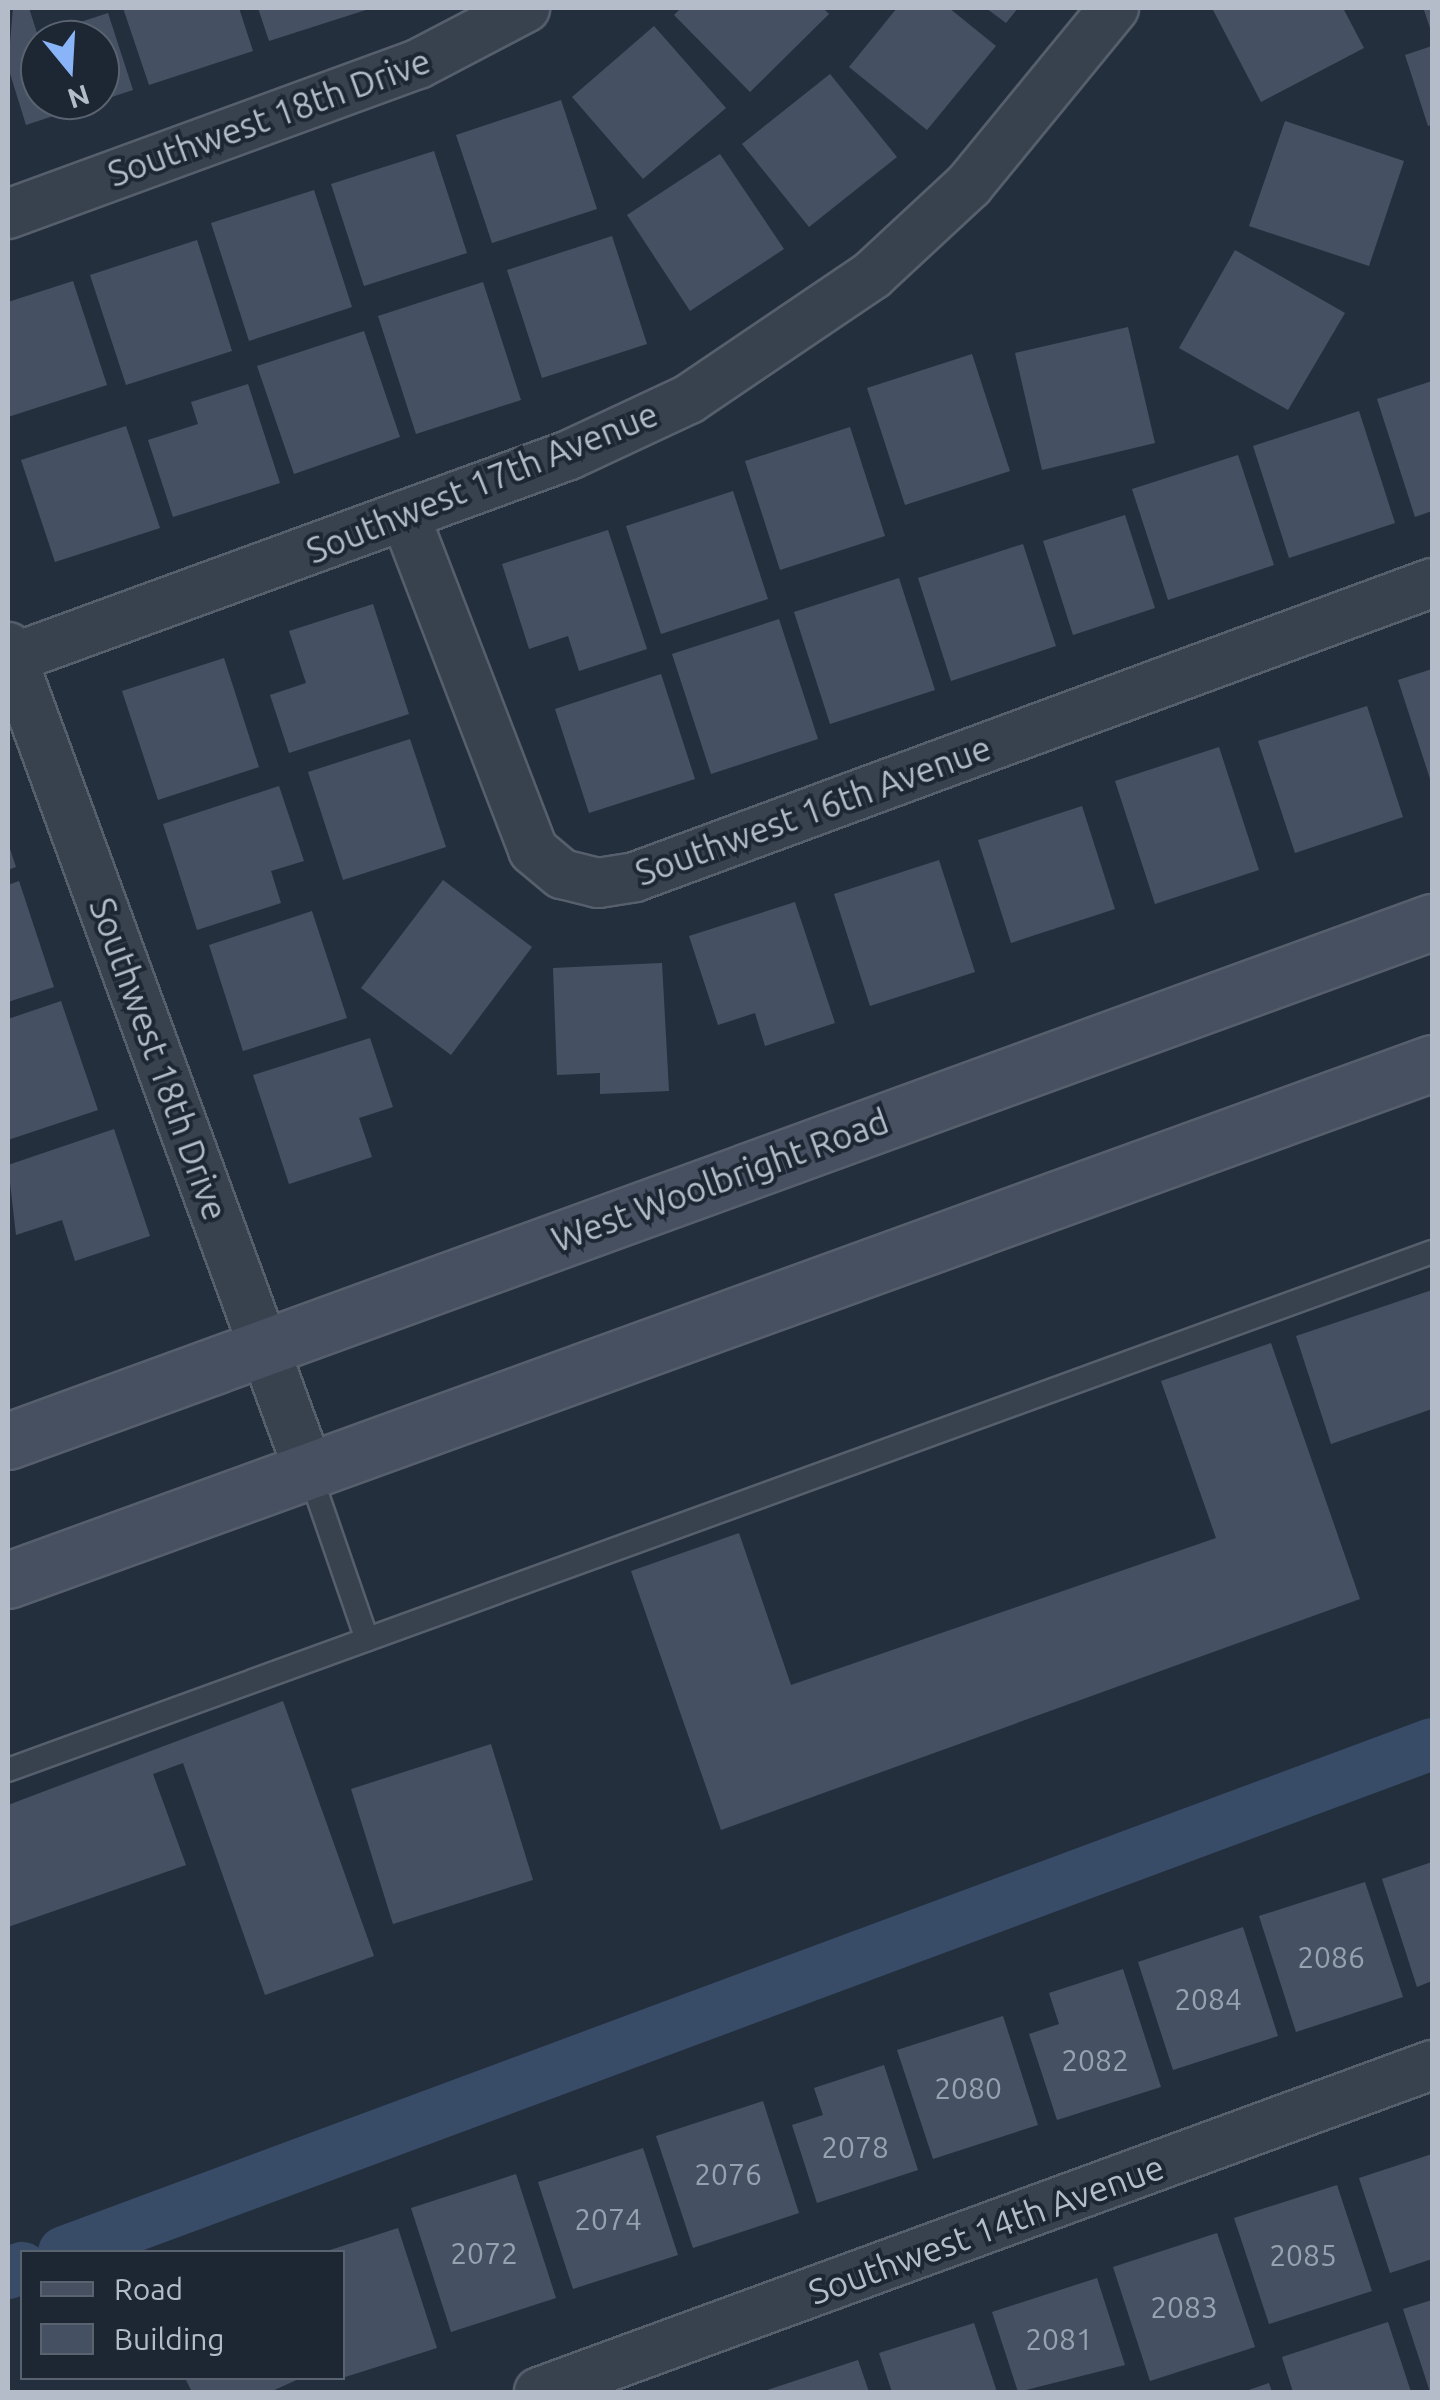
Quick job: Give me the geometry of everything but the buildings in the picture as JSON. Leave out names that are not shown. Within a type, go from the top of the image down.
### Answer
[{"type":"main road","name":"West Woolbright Road","points":[[8,1441],[1432,922]]},
{"type":"main road","points":[[8,1580],[1432,1062]]},
{"type":"street","name":"Southwest 18th Drive","points":[[8,214],[418,64],[525,8]]},
{"type":"street","name":"Southwest 17th Avenue","points":[[9,655],[570,455],[764,354],[872,275],[969,185],[1114,8]]},
{"type":"street","name":"Southwest 16th Avenue","points":[[405,516],[533,850],[562,874],[598,882],[636,878],[1432,583]]},
{"type":"street","name":"Southwest 18th Drive","points":[[9,655],[309,1471]]},
{"type":"street","name":"Southwest 14th Avenue","points":[[539,2392],[1432,2065]]},
{"type":"lane","points":[[8,1770],[1432,1252]]},
{"type":"lane","points":[[309,1471],[367,1640]]},
{"type":"waterway","points":[[69,2250],[1432,1744]]},
{"type":"waterway","points":[[8,2273],[20,2269]]}]
